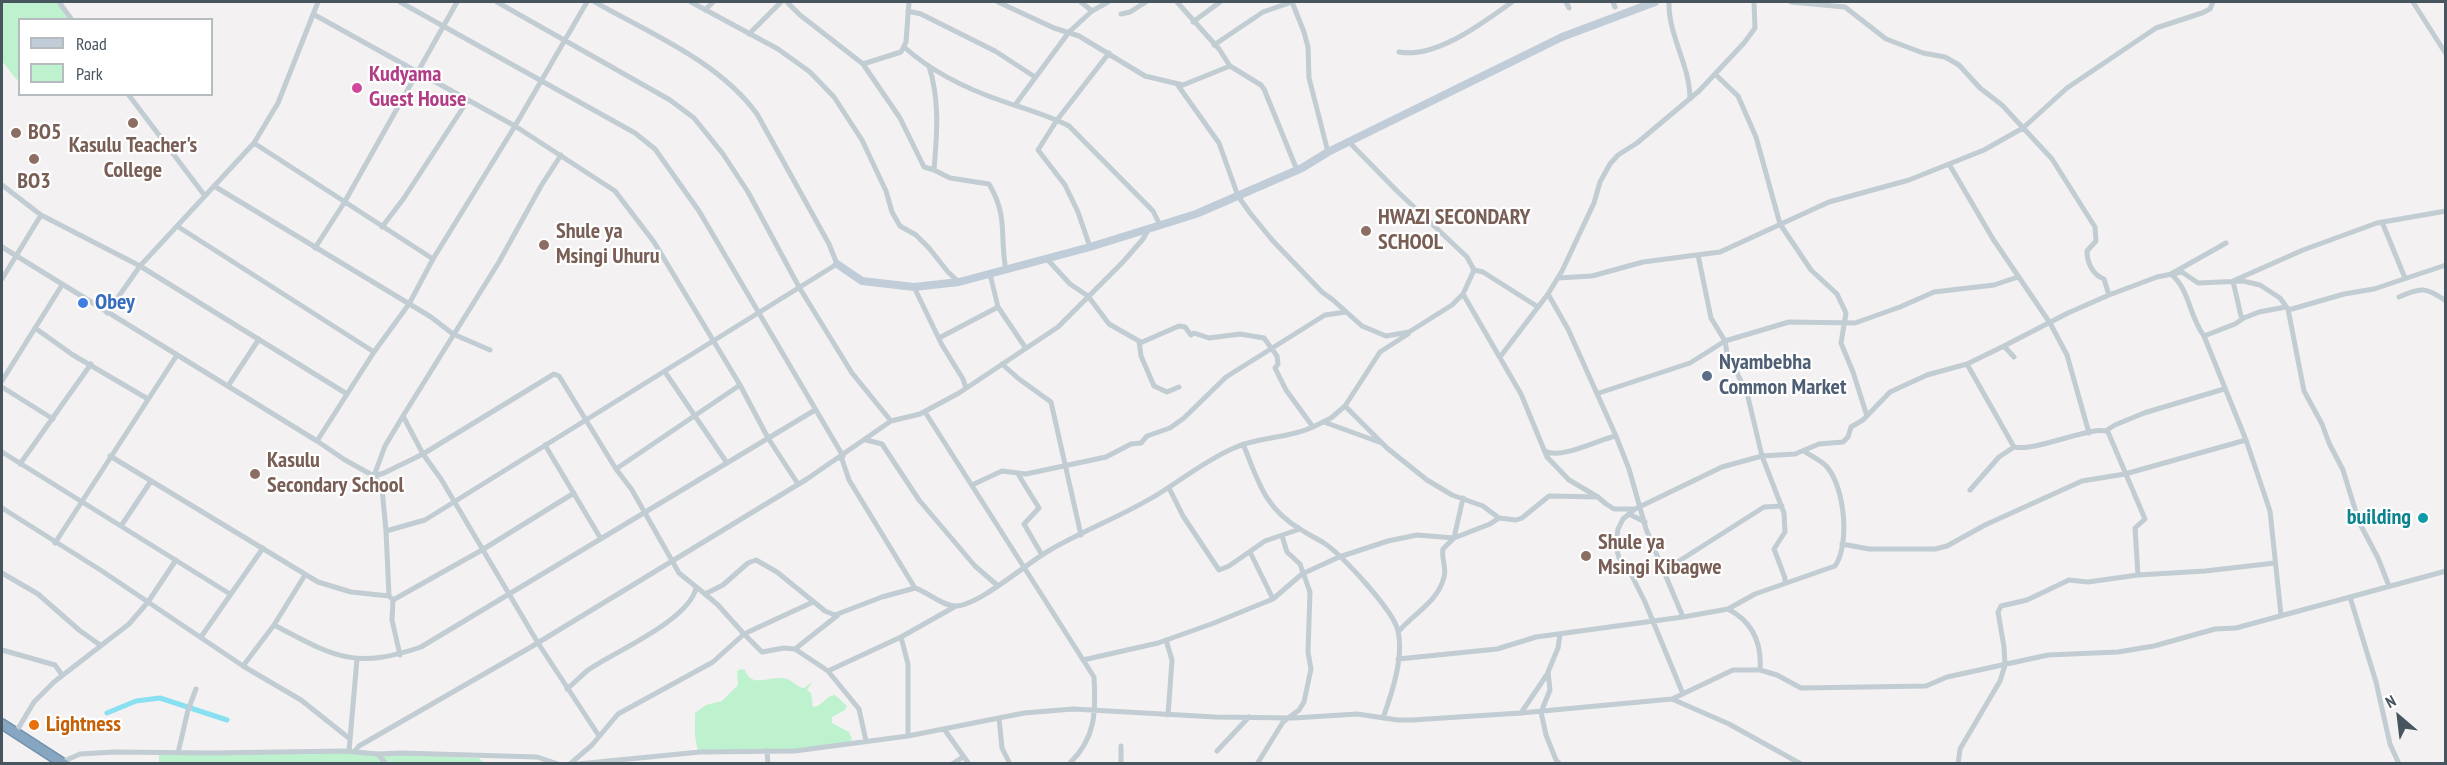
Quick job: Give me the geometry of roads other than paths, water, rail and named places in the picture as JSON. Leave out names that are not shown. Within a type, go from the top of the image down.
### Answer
[{"type":"highway","points":[[2,724],[63,763]]},
{"type":"street","points":[[59,2],[71,18]]},
{"type":"street","points":[[107,313],[140,266],[254,143],[278,103],[318,2]]},
{"type":"street","points":[[400,2],[635,133],[655,149],[699,210],[846,465],[849,480],[915,588],[956,606]]},
{"type":"street","points":[[315,248],[344,203],[457,2]]},
{"type":"street","points":[[497,2],[670,100],[694,118],[723,154],[748,192],[799,288],[855,379],[891,422]]},
{"type":"street","points":[[317,441],[374,352],[409,304],[433,259],[515,126],[587,2]]},
{"type":"street","points":[[595,2],[689,55],[726,80],[743,96],[757,114],[829,244],[837,264],[862,282],[914,287],[959,282],[1006,270],[1196,214],[1297,170],[1328,152],[1562,37],[1655,2]]},
{"type":"street","points":[[608,9],[612,2]]},
{"type":"street","points":[[691,2],[778,50],[810,72],[834,97],[867,148],[886,191],[892,212],[900,226],[929,248],[959,282]]},
{"type":"street","points":[[705,10],[713,2]]},
{"type":"street","points":[[749,34],[781,2]]},
{"type":"street","points":[[787,2],[800,15],[863,64],[900,118],[924,167],[950,178],[989,184],[997,198],[1003,218],[1003,258],[1006,270]]},
{"type":"street","points":[[863,64],[901,52],[906,42],[909,2]]},
{"type":"street","points":[[998,2],[1054,28],[1079,36],[1145,76],[1177,84],[1193,82],[1230,66]]},
{"type":"street","points":[[1081,2],[1092,11]]},
{"type":"street","points":[[1015,105],[1069,32],[1092,11],[1108,2]]},
{"type":"street","points":[[1121,14],[1130,12],[1146,2]]},
{"type":"street","points":[[1177,2],[1230,66],[1264,89],[1297,170]]},
{"type":"street","points":[[1193,22],[1220,2]]},
{"type":"street","points":[[1214,45],[1263,12],[1292,2],[1308,47],[1309,78],[1328,152]]},
{"type":"street","points":[[1400,52],[1410,54],[1442,45],[1480,26],[1512,2]]},
{"type":"street","points":[[1669,2],[1668,19],[1690,83],[1690,99]]},
{"type":"street","points":[[1500,357],[1558,278],[1610,164],[1716,75],[1755,28],[1754,2]]},
{"type":"street","points":[[1791,2],[1845,6],[1886,39],[1954,62],[2052,159],[2094,227],[2096,241],[2087,252],[2087,258],[2094,273],[2104,279],[2109,295]]},
{"type":"street","points":[[1558,278],[1592,276],[1643,262],[1720,252],[1829,202],[1909,180],[1984,150],[2023,128],[2067,88],[2156,28],[2210,9],[2213,2]]},
{"type":"street","points":[[2413,2],[2445,54]]},
{"type":"street","points":[[908,10],[921,14],[995,51],[1035,77]]},
{"type":"street","points":[[313,14],[515,126],[615,190],[641,222],[740,385],[768,438],[798,484]]},
{"type":"street","points":[[904,47],[922,64],[975,90],[1069,126],[1153,211],[1160,225]]},
{"type":"street","points":[[1090,247],[1078,212],[1065,185],[1038,150],[1057,120],[1109,53]]},
{"type":"street","points":[[929,66],[938,114],[934,170]]},
{"type":"street","points":[[1716,75],[1738,96],[1756,137],[1780,224],[1811,270],[1837,294],[1846,314],[1846,323],[1840,343],[1853,372],[1867,416]]},
{"type":"street","points":[[1177,84],[1221,147],[1238,196],[1260,226],[1294,264],[1322,292],[1362,326],[1386,336],[1409,332]]},
{"type":"street","points":[[130,96],[205,196]]},
{"type":"street","points":[[382,227],[404,198],[468,100]]},
{"type":"street","points":[[1349,142],[1467,257],[1474,270],[1483,272],[1538,307]]},
{"type":"street","points":[[254,143],[433,259]]},
{"type":"street","points":[[374,476],[385,446],[561,155]]},
{"type":"street","points":[[1949,164],[1993,239],[2050,323],[2067,355],[2089,433]]},
{"type":"street","points":[[2,186],[41,214],[140,266],[346,394]]},
{"type":"street","points":[[214,186],[431,317],[453,334],[490,350]]},
{"type":"street","points":[[2233,281],[2303,250],[2382,222],[2445,212]]},
{"type":"street","points":[[2,279],[41,214]]},
{"type":"street","points":[[2382,222],[2405,278]]},
{"type":"street","points":[[177,226],[374,352]]},
{"type":"street","points":[[352,752],[538,643],[798,484],[891,422],[926,412],[966,388],[1058,327],[1122,263],[1148,230]]},
{"type":"street","points":[[2170,274],[2226,243]]},
{"type":"street","points":[[2,247],[374,476],[382,488],[392,620],[399,655]]},
{"type":"street","points":[[1698,255],[1711,318],[1725,342],[1727,353],[1747,393],[1762,456],[1782,506],[1785,532],[1774,549],[1785,583]]},
{"type":"street","points":[[1047,259],[1070,284],[1088,296],[1109,324],[1140,343]]},
{"type":"street","points":[[386,531],[425,520],[837,264]]},
{"type":"street","points":[[2204,336],[2259,312],[2374,289],[2445,265]]},
{"type":"street","points":[[828,671],[974,599],[1042,555],[1169,488],[1226,452],[1243,444],[1289,436],[1324,422],[1345,406],[1380,352],[1452,305],[1463,294],[1474,270]]},
{"type":"street","points":[[1683,694],[1628,568],[1619,558],[1616,546],[1618,529],[1623,519],[1638,508],[1704,474],[1762,456],[1795,454],[1819,444],[1843,442],[1848,437],[1851,427],[1867,416],[1890,392],[1927,375],[1967,364],[2109,295],[2182,272],[2198,283],[2233,281],[2260,285],[2280,298],[2287,308],[2304,391],[2343,470],[2359,522],[2378,558],[2389,586]]},
{"type":"street","points":[[990,274],[998,307],[1025,347]]},
{"type":"street","points":[[2170,274],[2180,281],[2187,295],[2194,323],[2204,336],[2246,440],[2270,511],[2281,615]]},
{"type":"street","points":[[1599,393],[1690,363],[1725,342],[1789,322],[1855,323],[1934,292],[1994,285],[2019,278]]},
{"type":"street","points":[[2233,281],[2241,316],[2244,318]]},
{"type":"street","points":[[2,381],[62,285]]},
{"type":"street","points":[[914,287],[966,388]]},
{"type":"street","points":[[2399,297],[2413,290],[2423,289],[2445,301]]},
{"type":"street","points":[[1463,294],[1521,394],[1547,457],[1569,480],[1614,509],[1638,508]]},
{"type":"street","points":[[1548,294],[1599,393],[1616,436],[1638,508],[1683,617]]},
{"type":"street","points":[[939,338],[998,307]]},
{"type":"street","points":[[972,485],[1002,471],[1018,474],[1065,466],[1106,457],[1131,444],[1141,443],[1147,436],[1170,428],[1195,409],[1226,377],[1325,315],[1346,312]]},
{"type":"street","points":[[1140,343],[1179,326],[1185,327],[1191,334],[1209,338],[1240,334],[1264,338],[1272,349],[1278,364],[1275,368],[1286,390],[1313,427]]},
{"type":"street","points":[[35,328],[148,399]]},
{"type":"street","points":[[228,386],[259,339]]},
{"type":"street","points":[[1140,343],[1141,356],[1154,386],[1167,392],[1179,387]]},
{"type":"street","points":[[2004,346],[2014,357]]},
{"type":"street","points":[[55,543],[177,355]]},
{"type":"street","points":[[20,464],[91,364]]},
{"type":"street","points":[[1002,364],[1051,402],[1081,535]]},
{"type":"street","points":[[1967,364],[2014,447]]},
{"type":"street","points":[[665,372],[727,463]]},
{"type":"street","points":[[374,476],[423,454],[554,374],[560,376],[615,469],[632,490],[679,573],[718,605],[762,652],[784,648],[795,650],[828,671],[859,709],[866,741]]},
{"type":"street","points":[[615,469],[740,385]]},
{"type":"street","points":[[2,387],[53,419]]},
{"type":"street","points":[[1970,490],[1999,457],[2014,447],[2049,443],[2107,430],[2144,413],[2224,388]]},
{"type":"street","points":[[1345,406],[1382,443],[1427,480],[1483,506],[1499,518],[1516,520],[1522,518],[1549,496],[1598,497]]},
{"type":"street","points":[[274,625],[333,655],[357,659],[399,655],[421,647],[815,410]]},
{"type":"street","points":[[926,412],[1024,566],[1046,605],[1094,677],[1095,709],[1088,741],[1069,764]]},
{"type":"street","points":[[403,416],[423,454],[538,643],[599,736]]},
{"type":"street","points":[[1324,422],[1382,443]]},
{"type":"street","points":[[2107,430],[2145,519],[2134,528],[2138,575]]},
{"type":"street","points":[[1545,451],[1553,454],[1616,436]]},
{"type":"street","points":[[866,440],[882,444],[919,500],[975,566],[997,585]]},
{"type":"street","points":[[1842,544],[1869,549],[1935,549],[1967,536],[2055,491],[2082,481],[2125,474],[2246,440]]},
{"type":"street","points":[[545,444],[601,539]]},
{"type":"street","points":[[1243,444],[1266,499],[1277,513],[1324,543],[1388,609],[1398,631],[1398,659],[1392,693],[1383,718]]},
{"type":"street","points":[[1398,659],[1497,649],[1536,637],[1728,609],[1755,594],[1835,566],[1842,556],[1843,499],[1827,467],[1804,451]]},
{"type":"street","points":[[2,452],[230,594]]},
{"type":"street","points":[[110,456],[305,575],[326,585],[351,592],[391,598],[482,550],[574,493]]},
{"type":"street","points":[[1018,474],[1039,508],[1024,524],[1042,555]]},
{"type":"street","points":[[121,526],[151,481]]},
{"type":"street","points":[[1169,488],[1183,516],[1219,570],[1229,566],[1265,541],[1300,529]]},
{"type":"street","points":[[1454,538],[1463,498]]},
{"type":"street","points":[[1665,570],[1764,507],[1782,506]]},
{"type":"street","points":[[2,508],[243,666],[301,700],[350,739]]},
{"type":"street","points":[[1629,514],[1645,522]]},
{"type":"street","points":[[1398,631],[1431,601],[1438,590],[1445,575],[1443,549],[1454,538],[1490,524],[1499,518]]},
{"type":"street","points":[[1083,660],[1166,640],[1273,599],[1302,574],[1339,557],[1388,541],[1417,535],[1454,538]]},
{"type":"street","points":[[1257,764],[1281,725],[1304,702],[1311,669],[1308,652],[1310,592],[1300,564],[1287,552],[1282,536]]},
{"type":"street","points":[[201,638],[263,548]]},
{"type":"street","points":[[1250,552],[1273,599]]},
{"type":"street","points":[[16,732],[34,702],[62,675],[129,624],[148,602],[176,560]]},
{"type":"street","points":[[705,594],[723,585],[748,563],[756,560],[777,572],[830,614],[840,614]]},
{"type":"street","points":[[1958,764],[1960,749],[2000,681],[2005,665],[1998,612],[2001,606],[2028,600],[2069,580],[2088,582],[2138,575],[2205,571],[2275,563]]},
{"type":"street","points":[[578,764],[697,752],[795,751],[908,736],[1051,710],[1095,709],[1167,715],[1249,717],[1357,714],[1412,720],[1540,712],[1672,699],[1725,673],[1746,669],[1777,675],[1801,688],[1926,686],[1947,677],[2048,656],[2154,646],[2215,629],[2236,628],[2445,570]]},
{"type":"street","points":[[2,573],[38,594],[100,645]]},
{"type":"street","points":[[243,666],[274,625],[305,575]]},
{"type":"street","points":[[567,689],[587,671],[670,620],[690,603],[696,588]]},
{"type":"street","points":[[795,650],[840,614],[882,597],[915,588]]},
{"type":"street","points":[[2350,597],[2376,682],[2390,744],[2399,764]]},
{"type":"street","points":[[570,764],[592,745],[618,714],[714,662],[744,634],[813,602]]},
{"type":"street","points":[[1728,609],[1754,630],[1760,649],[1760,670]]},
{"type":"street","points":[[1521,713],[1548,672],[1558,648],[1560,635]]},
{"type":"street","points":[[901,637],[908,664],[908,736]]},
{"type":"street","points":[[1166,640],[1172,660],[1167,715]]},
{"type":"street","points":[[2,650],[55,665],[62,675]]},
{"type":"street","points":[[352,752],[350,739],[357,659]]},
{"type":"street","points":[[1548,672],[1550,690],[1540,712],[1546,735],[1556,760],[1560,764]]},
{"type":"street","points":[[178,753],[189,707],[196,689]]},
{"type":"street","points":[[1672,699],[1729,724],[1801,764]]},
{"type":"street","points":[[1217,751],[1249,717]]},
{"type":"street","points":[[999,718],[1002,748],[1010,764]]},
{"type":"street","points":[[944,729],[969,764]]},
{"type":"street","points":[[1121,746],[1122,764]]},
{"type":"street","points":[[767,751],[768,764]]},
{"type":"street","points":[[63,763],[80,754],[352,752],[537,758],[558,764]]},
{"type":"street","points":[[378,754],[386,764]]},
{"type":"street","points":[[479,756],[486,764]]},
{"type":"street","points":[[952,764],[963,757]]},
{"type":"waterway","points":[[107,713],[136,701],[160,698],[227,720]]},
{"type":"place","name":"Kudyama Guest House","points":[[357,88]]},
{"type":"place","name":"Kasulu Teacher's College","points":[[133,123]]},
{"type":"place","name":"BO5","points":[[16,133]]},
{"type":"place","name":"BO3","points":[[34,159]]},
{"type":"place","name":"HWAZI SECONDARY SCHOOL","points":[[1366,231]]},
{"type":"place","name":"Shule ya Msingi Uhuru","points":[[544,245]]},
{"type":"place","name":"Obey","points":[[83,303]]},
{"type":"place","name":"Nyambebha Common Market","points":[[1707,376]]},
{"type":"place","name":"Kasulu Secondary School","points":[[255,474]]},
{"type":"place","name":"building","points":[[2423,518]]},
{"type":"place","name":"Shule ya Msingi Kibagwe","points":[[1586,556]]},
{"type":"place","name":"Lightness","points":[[34,725]]}]
